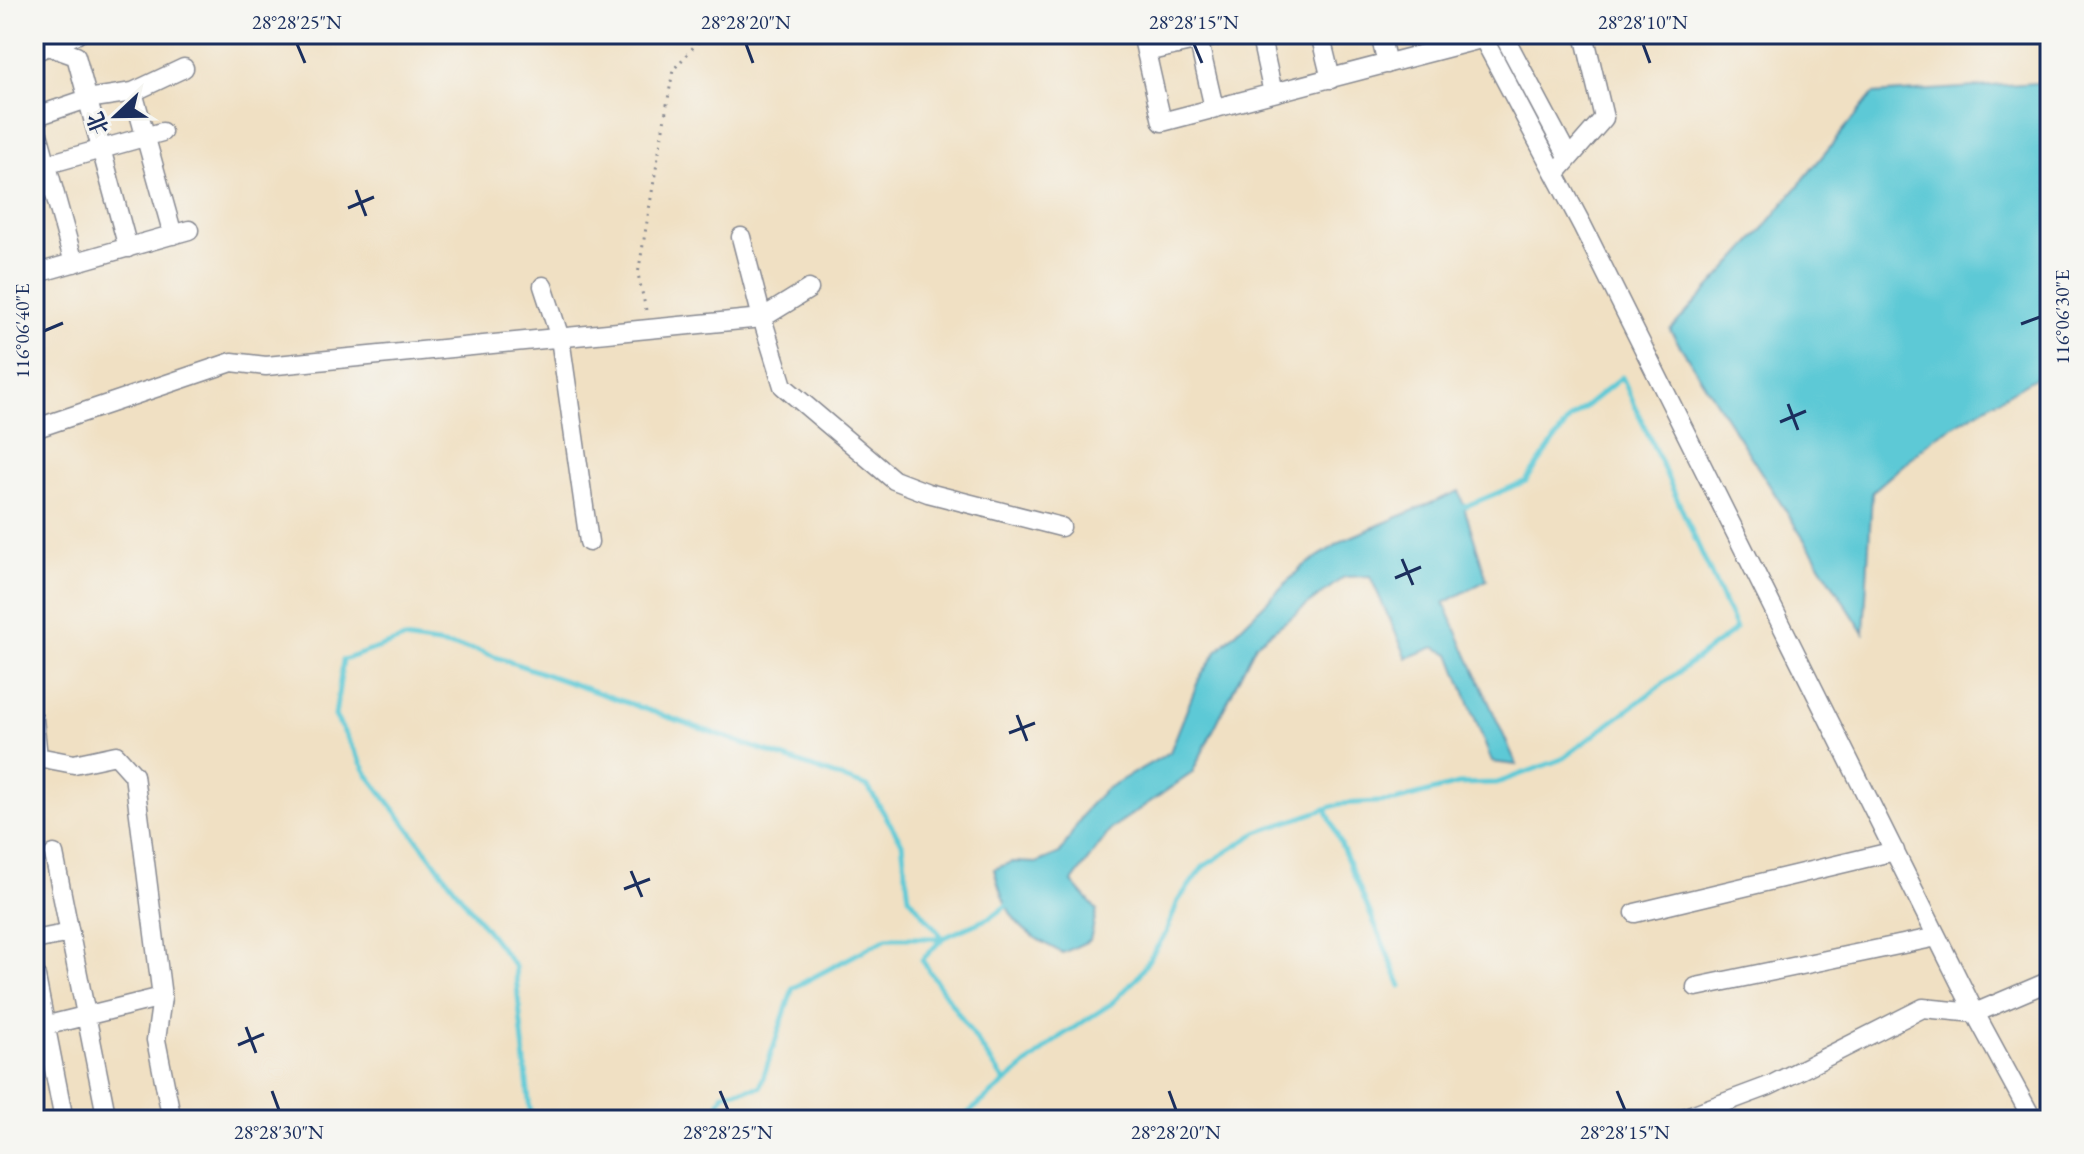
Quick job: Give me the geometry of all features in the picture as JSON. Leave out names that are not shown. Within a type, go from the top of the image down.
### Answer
[{"type":"street","points":[[42,49],[78,34]]},
{"type":"street","points":[[1226,34],[1144,43],[1162,122],[1492,35]]},
{"type":"street","points":[[1260,34],[1273,93]]},
{"type":"street","points":[[1320,34],[1331,79]]},
{"type":"street","points":[[1380,34],[1387,64]]},
{"type":"street","points":[[1555,174],[1604,118],[1584,34]]},
{"type":"street","points":[[1492,35],[1569,158]]},
{"type":"street","points":[[1492,35],[1555,174],[1975,1013],[2033,1120]]},
{"type":"street","points":[[1198,37],[1214,108]]},
{"type":"street","points":[[42,49],[76,56],[128,248]]},
{"type":"street","points":[[74,263],[40,167],[34,118],[87,99],[133,92],[184,68]]},
{"type":"street","points":[[34,274],[181,233],[154,134],[133,92]]},
{"type":"street","points":[[40,167],[154,134]]},
{"type":"street","points":[[741,237],[783,386],[894,480],[928,493],[1061,527]]},
{"type":"street","points":[[543,286],[560,338],[589,542]]},
{"type":"street","points":[[34,429],[232,362],[266,366],[762,318],[809,289]]},
{"type":"street","points":[[34,719],[38,757],[74,764],[116,755],[134,775],[162,997],[156,1040],[172,1120]]},
{"type":"street","points":[[1635,913],[1895,851]]},
{"type":"street","points":[[54,854],[107,1120]]},
{"type":"street","points":[[34,940],[70,933]]},
{"type":"street","points":[[1696,987],[1937,937]]},
{"type":"street","points":[[34,967],[40,1027],[64,1120]]},
{"type":"street","points":[[1678,1120],[1769,1086],[1923,1008],[1975,1013],[2050,981]]},
{"type":"street","points":[[40,1027],[162,997]]},
{"type":"path","points":[[651,329],[638,274],[673,70],[705,34]]},
{"type":"water","points":[[2050,82],[2050,369],[1935,437],[1872,492],[1864,633],[1670,330],[1759,234],[1873,94]]},
{"type":"water","points":[[1459,491],[1487,580],[1444,603],[1517,765],[1492,762],[1450,654],[1434,647],[1407,658],[1370,576],[1344,577],[1256,644],[1192,773],[1112,828],[1072,882],[1097,910],[1090,940],[1063,953],[1035,938],[1016,922],[1004,900],[994,869],[1012,862],[1036,863],[1060,853],[1087,808],[1104,790],[1170,752],[1199,679],[1218,650],[1302,567],[1344,540]]},
{"type":"waterway","points":[[960,1120],[1061,1036],[1111,1004],[1137,978],[1166,933],[1178,901],[1203,867],[1258,832],[1340,804],[1395,801],[1458,784],[1497,783],[1562,759],[1736,629],[1622,377],[1569,420],[1526,481],[1459,509]]},
{"type":"waterway","points":[[531,1120],[515,967],[368,775],[335,716],[343,660],[404,639],[476,650],[868,787],[902,843],[909,897],[943,938],[991,917],[1010,903]]},
{"type":"waterway","points":[[1326,809],[1401,986]]},
{"type":"waterway","points":[[712,1120],[724,1093],[760,1087],[793,988],[887,938],[943,938],[922,960],[1005,1082]]}]
